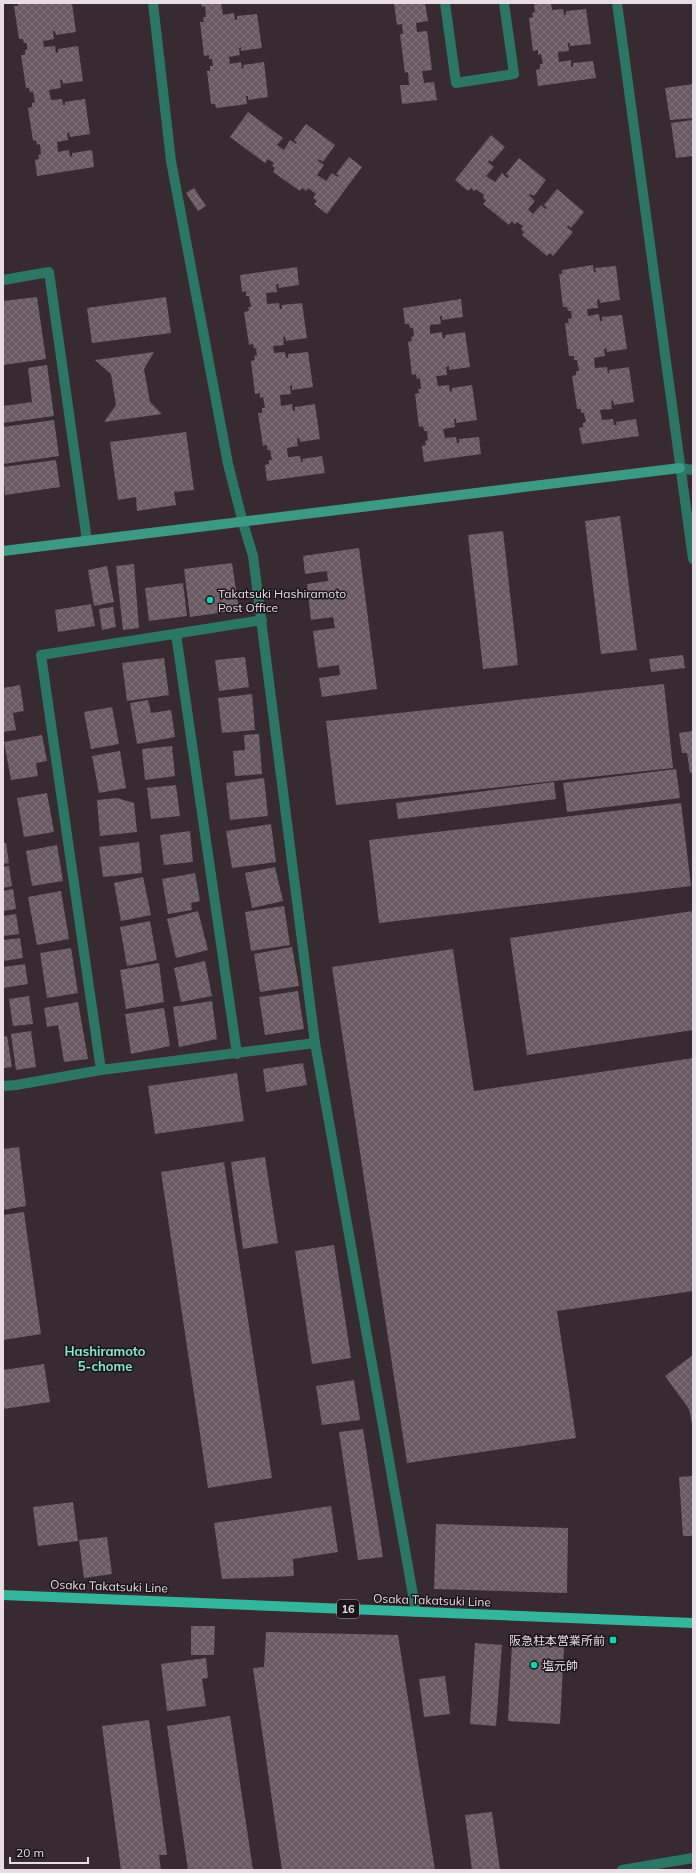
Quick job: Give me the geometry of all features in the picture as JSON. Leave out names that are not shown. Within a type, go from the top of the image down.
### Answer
[{"type":"main road","name":"Osaka Takatsuki Line","points":[[3,1595],[693,1623]]},
{"type":"street","points":[[153,3],[171,161],[228,464],[253,556],[315,1043],[416,1612]]},
{"type":"street","points":[[445,3],[456,84],[514,74],[504,3]]},
{"type":"street","points":[[618,3],[693,559]]},
{"type":"street","points":[[3,280],[49,272],[86,541]]},
{"type":"street","points":[[3,551],[243,523],[680,468],[693,470]]},
{"type":"street","points":[[101,1070],[41,655],[262,620]]},
{"type":"street","points":[[176,634],[237,1054]]},
{"type":"street","points":[[3,1086],[101,1070],[315,1043]]},
{"type":"street","points":[[622,1870],[693,1858]]},
{"type":"building","points":[[18,3],[72,3],[76,32],[56,35],[55,31],[53,31],[54,39],[43,41],[44,47],[55,46],[56,53],[58,52],[58,49],[78,46],[83,81],[63,84],[62,80],[60,80],[61,88],[49,90],[51,100],[62,99],[63,105],[65,105],[65,102],[85,99],[90,134],[70,137],[69,132],[67,133],[68,140],[57,142],[58,152],[69,150],[70,157],[72,156],[72,153],[92,150],[94,167],[37,176],[35,160],[39,159],[38,155],[41,154],[40,144],[37,145],[36,140],[33,141],[28,108],[32,107],[32,103],[35,102],[33,92],[30,92],[29,88],[26,88],[21,55],[25,55],[27,43],[24,43],[23,39],[19,39],[14,6],[18,6]]},
{"type":"building","points":[[201,3],[221,3],[223,15],[234,13],[235,20],[237,20],[237,16],[257,14],[262,48],[241,51],[241,47],[239,48],[240,55],[229,57],[230,64],[241,62],[242,69],[244,68],[243,65],[264,62],[268,97],[248,100],[248,96],[246,96],[247,104],[216,108],[215,104],[211,104],[207,71],[210,71],[210,66],[213,66],[212,59],[209,59],[209,55],[204,56],[200,22],[204,22],[203,17],[206,17],[205,6],[202,7]]},
{"type":"building","points":[[394,3],[425,3],[428,21],[416,23],[417,32],[427,31],[432,70],[422,71],[424,83],[434,82],[437,100],[402,104],[400,85],[409,85],[408,72],[405,73],[400,34],[403,34],[402,24],[397,25]]},
{"type":"building","points":[[534,3],[551,3],[552,10],[563,9],[564,15],[566,15],[566,11],[586,9],[591,44],[570,46],[570,43],[568,43],[569,51],[558,52],[559,62],[571,60],[571,67],[573,67],[573,63],[593,61],[596,78],[538,86],[536,70],[540,69],[540,64],[543,64],[541,54],[538,55],[538,50],[533,51],[529,18],[533,17],[532,13],[535,12]]},
{"type":"building","points":[[693,84],[693,118],[670,120],[665,88]]},
{"type":"building","points":[[248,112],[283,138],[277,145],[284,150],[290,140],[296,144],[297,143],[294,140],[306,124],[335,145],[323,162],[319,159],[318,161],[324,165],[317,175],[326,181],[332,173],[337,177],[339,175],[336,174],[349,157],[362,167],[327,214],[314,204],[317,201],[313,198],[316,194],[308,188],[306,191],[302,188],[300,191],[273,172],[275,168],[272,166],[274,163],[268,159],[265,163],[230,137]]},
{"type":"building","points":[[693,120],[693,156],[676,158],[671,123]]},
{"type":"building","points":[[491,135],[505,147],[492,162],[489,160],[488,162],[494,167],[486,176],[495,182],[502,173],[507,178],[509,176],[506,174],[519,158],[546,180],[534,196],[529,195],[535,201],[528,209],[533,214],[541,205],[545,209],[547,208],[544,205],[557,189],[584,212],[571,228],[568,225],[567,227],[573,232],[553,256],[550,253],[547,256],[522,235],[524,232],[521,229],[523,226],[517,222],[515,225],[512,221],[509,225],[483,204],[486,201],[483,198],[484,195],[476,189],[474,191],[471,188],[468,191],[455,180]]},
{"type":"building","points":[[194,188],[206,206],[198,211],[186,193]]},
{"type":"building","points":[[593,265],[594,272],[596,272],[595,268],[616,266],[620,300],[600,303],[599,299],[597,300],[598,308],[587,309],[588,316],[599,314],[600,321],[602,321],[602,317],[622,315],[627,349],[607,352],[606,348],[604,349],[605,356],[594,358],[595,368],[607,367],[609,373],[609,370],[629,367],[634,402],[614,405],[613,401],[611,401],[612,409],[600,410],[602,420],[613,419],[614,425],[617,425],[616,422],[636,419],[639,436],[582,444],[579,428],[583,427],[583,423],[586,422],[584,413],[581,413],[581,409],[577,409],[572,376],[576,375],[576,371],[579,371],[577,360],[574,360],[574,356],[569,356],[565,323],[569,323],[568,319],[572,318],[571,311],[568,311],[567,307],[563,307],[559,274],[562,274],[562,270]]},
{"type":"building","points":[[297,267],[299,285],[279,288],[278,284],[276,284],[277,292],[266,293],[267,304],[279,303],[280,309],[282,309],[282,305],[302,303],[307,338],[286,341],[285,337],[283,337],[284,345],[273,346],[274,353],[285,352],[286,358],[288,358],[288,354],[308,352],[313,387],[292,390],[292,385],[290,386],[291,394],[280,395],[281,406],[292,404],[293,411],[295,410],[295,407],[315,404],[320,439],[300,442],[299,438],[297,438],[298,446],[287,448],[288,457],[300,456],[301,462],[303,462],[302,459],[322,456],[325,473],[267,481],[265,465],[269,464],[269,460],[272,460],[270,450],[267,450],[267,445],[263,446],[258,413],[262,413],[262,408],[265,408],[263,397],[260,398],[260,393],[255,394],[251,361],[255,360],[254,356],[257,355],[256,348],[254,349],[253,344],[249,345],[244,312],[249,311],[248,307],[251,307],[249,296],[246,296],[246,291],[242,292],[240,275]]},
{"type":"building","points":[[37,297],[46,359],[3,365],[3,301]]},
{"type":"building","points":[[166,297],[171,333],[92,343],[87,308]]},
{"type":"building","points":[[461,299],[463,317],[442,320],[442,316],[440,316],[441,324],[430,325],[430,334],[442,332],[443,339],[445,338],[445,335],[465,332],[470,367],[449,370],[449,366],[446,367],[447,375],[436,376],[438,386],[449,385],[450,392],[452,391],[452,388],[472,385],[477,420],[456,423],[456,419],[454,419],[455,427],[443,429],[445,438],[456,437],[457,443],[459,443],[459,439],[479,437],[481,454],[424,462],[422,446],[426,445],[425,441],[428,440],[427,431],[424,431],[423,426],[419,427],[415,394],[419,393],[418,389],[421,389],[420,378],[417,379],[416,374],[412,375],[408,342],[412,341],[411,337],[414,336],[413,328],[410,328],[409,324],[405,324],[403,308]]},
{"type":"building","points":[[154,352],[144,369],[150,402],[162,414],[104,422],[116,405],[111,374],[95,360]]},
{"type":"building","points":[[47,365],[54,416],[3,423],[3,406],[32,402],[28,368]]},
{"type":"building","points":[[54,420],[59,456],[3,464],[3,427]]},
{"type":"building","points":[[186,432],[194,490],[174,492],[176,505],[137,511],[136,497],[118,500],[110,442]]},
{"type":"building","points":[[56,460],[60,487],[5,495],[3,467]]},
{"type":"building","points":[[620,516],[637,650],[601,654],[585,521]]},
{"type":"building","points":[[503,531],[518,665],[483,669],[468,535]]},
{"type":"building","points":[[359,548],[377,689],[322,697],[319,678],[340,675],[339,665],[318,668],[313,631],[335,628],[333,617],[311,620],[307,584],[328,581],[327,571],[305,574],[303,556]]},
{"type":"building","points":[[232,563],[239,610],[190,617],[184,569]]},
{"type":"building","points":[[134,564],[139,628],[123,630],[116,566]]},
{"type":"building","points":[[107,566],[114,602],[94,606],[88,570]]},
{"type":"building","points":[[183,583],[187,616],[149,621],[145,588]]},
{"type":"building","points":[[91,604],[95,626],[58,632],[55,610]]},
{"type":"building","points":[[113,607],[116,627],[102,630],[99,609]]},
{"type":"building","points":[[683,655],[685,668],[651,672],[649,659]]},
{"type":"building","points":[[245,657],[249,687],[219,691],[215,660]]},
{"type":"building","points":[[164,658],[169,695],[127,701],[122,663]]},
{"type":"building","points":[[664,684],[673,768],[336,805],[326,721]]},
{"type":"building","points":[[20,685],[24,711],[13,713],[16,730],[3,732],[3,688]]},
{"type":"building","points":[[252,694],[255,730],[222,733],[218,698]]},
{"type":"building","points":[[148,700],[151,713],[171,710],[175,737],[137,744],[130,703]]},
{"type":"building","points":[[112,707],[119,744],[91,749],[84,712]]},
{"type":"building","points":[[693,731],[693,772],[690,773],[687,753],[682,753],[679,733]]},
{"type":"building","points":[[259,734],[262,774],[235,776],[233,751],[245,750],[244,735]]},
{"type":"building","points":[[42,735],[47,761],[36,763],[38,776],[11,780],[4,742]]},
{"type":"building","points":[[172,746],[175,776],[145,780],[142,749]]},
{"type":"building","points":[[120,751],[126,788],[99,793],[92,756]]},
{"type":"building","points":[[676,769],[680,798],[567,812],[563,783]]},
{"type":"building","points":[[264,778],[268,816],[230,820],[226,783]]},
{"type":"building","points":[[554,782],[556,799],[398,819],[396,803]]},
{"type":"building","points":[[176,785],[180,816],[151,819],[147,788]]},
{"type":"building","points":[[47,793],[54,832],[24,837],[17,798]]},
{"type":"building","points":[[117,798],[134,803],[137,832],[100,836],[97,800]]},
{"type":"building","points":[[681,803],[691,886],[379,923],[369,840]]},
{"type":"building","points":[[271,824],[276,862],[232,868],[226,831]]},
{"type":"building","points":[[190,831],[193,862],[164,865],[160,835]]},
{"type":"building","points":[[139,842],[142,873],[103,877],[99,847]]},
{"type":"building","points":[[3,843],[6,843],[9,863],[3,864]]},
{"type":"building","points":[[57,845],[63,881],[32,886],[26,851]]},
{"type":"building","points":[[9,866],[12,886],[3,888],[3,867]]},
{"type":"building","points":[[275,867],[283,901],[252,908],[245,873]]},
{"type":"building","points":[[195,873],[200,901],[191,903],[192,910],[168,914],[162,879]]},
{"type":"building","points":[[143,877],[151,915],[121,921],[114,883]]},
{"type":"building","points":[[13,889],[16,909],[3,911],[3,891]]},
{"type":"building","points":[[61,891],[69,939],[37,945],[28,897]]},
{"type":"building","points":[[284,906],[290,945],[251,951],[245,912]]},
{"type":"building","points":[[198,911],[208,950],[176,958],[167,919]]},
{"type":"building","points":[[693,911],[693,1030],[527,1055],[510,938]]},
{"type":"building","points":[[16,914],[19,934],[3,936],[3,916]]},
{"type":"building","points":[[150,921],[157,960],[127,966],[120,927]]},
{"type":"building","points":[[20,938],[23,958],[3,961],[3,940]]},
{"type":"building","points":[[292,947],[299,986],[260,992],[254,954]]},
{"type":"building","points":[[71,948],[78,993],[47,998],[40,953]]},
{"type":"building","points":[[453,949],[474,1091],[693,1058],[693,1291],[557,1311],[576,1438],[407,1463],[332,967]]},
{"type":"building","points":[[205,961],[212,996],[181,1002],[174,968]]},
{"type":"building","points":[[159,963],[164,1002],[126,1009],[120,970]]},
{"type":"building","points":[[25,964],[28,984],[3,988],[3,967]]},
{"type":"building","points":[[298,991],[304,1029],[265,1035],[259,997]]},
{"type":"building","points":[[29,996],[33,1024],[13,1026],[9,999]]},
{"type":"building","points":[[212,1001],[217,1039],[179,1047],[173,1007]]},
{"type":"building","points":[[78,1002],[88,1059],[64,1062],[58,1025],[47,1027],[44,1008]]},
{"type":"building","points":[[164,1008],[170,1046],[131,1054],[125,1014]]},
{"type":"building","points":[[31,1031],[36,1067],[16,1070],[11,1034]]},
{"type":"building","points":[[7,1036],[12,1067],[3,1068],[3,1037]]},
{"type":"building","points":[[303,1063],[307,1085],[266,1092],[263,1069]]},
{"type":"building","points":[[237,1073],[244,1121],[155,1134],[148,1086]]},
{"type":"building","points":[[19,1147],[26,1206],[3,1210],[3,1149]]},
{"type":"building","points":[[265,1157],[278,1243],[243,1249],[231,1162]]},
{"type":"building","points":[[224,1162],[272,1478],[208,1488],[161,1172]]},
{"type":"building","points":[[24,1212],[41,1334],[3,1340],[3,1215]]},
{"type":"building","points":[[334,1245],[351,1358],[312,1364],[295,1251]]},
{"type":"building","points":[[693,1355],[692,1423],[689,1409],[665,1376]]},
{"type":"building","points":[[44,1364],[50,1402],[3,1409],[3,1370]]},
{"type":"building","points":[[354,1380],[360,1420],[322,1425],[316,1386]]},
{"type":"building","points":[[363,1429],[383,1557],[358,1560],[339,1432]]},
{"type":"building","points":[[693,1476],[693,1536],[683,1536],[679,1477]]},
{"type":"building","points":[[73,1502],[78,1541],[38,1546],[33,1507]]},
{"type":"building","points":[[331,1506],[338,1552],[293,1559],[294,1576],[222,1579],[214,1523]]},
{"type":"building","points":[[436,1524],[568,1528],[567,1593],[434,1589]]},
{"type":"building","points":[[107,1537],[112,1574],[84,1578],[79,1540]]},
{"type":"building","points":[[191,1626],[215,1626],[214,1655],[191,1655]]},
{"type":"building","points":[[266,1632],[398,1635],[435,1870],[282,1870],[253,1668],[264,1667]]},
{"type":"building","points":[[475,1643],[502,1645],[496,1726],[470,1724]]},
{"type":"building","points":[[512,1644],[564,1647],[560,1724],[508,1721]]},
{"type":"building","points":[[206,1658],[208,1678],[202,1679],[206,1706],[167,1711],[161,1664]]},
{"type":"building","points":[[445,1676],[450,1714],[424,1717],[419,1679]]},
{"type":"building","points":[[230,1716],[253,1870],[188,1870],[167,1726]]},
{"type":"building","points":[[149,1720],[167,1855],[159,1855],[161,1870],[121,1870],[102,1726]]},
{"type":"building","points":[[492,1812],[500,1870],[472,1870],[465,1815]]},
{"type":"place","name":"Takatsuki Hashiramoto Post Office","points":[[210,600]]},
{"type":"place","name":"阪急柱本営業所前","points":[[613,1640]]},
{"type":"place","name":"塩元帥","points":[[534,1665]]},
{"type":"district","name":"Hashiramoto 5-chome","points":[[105,1358]]}]
